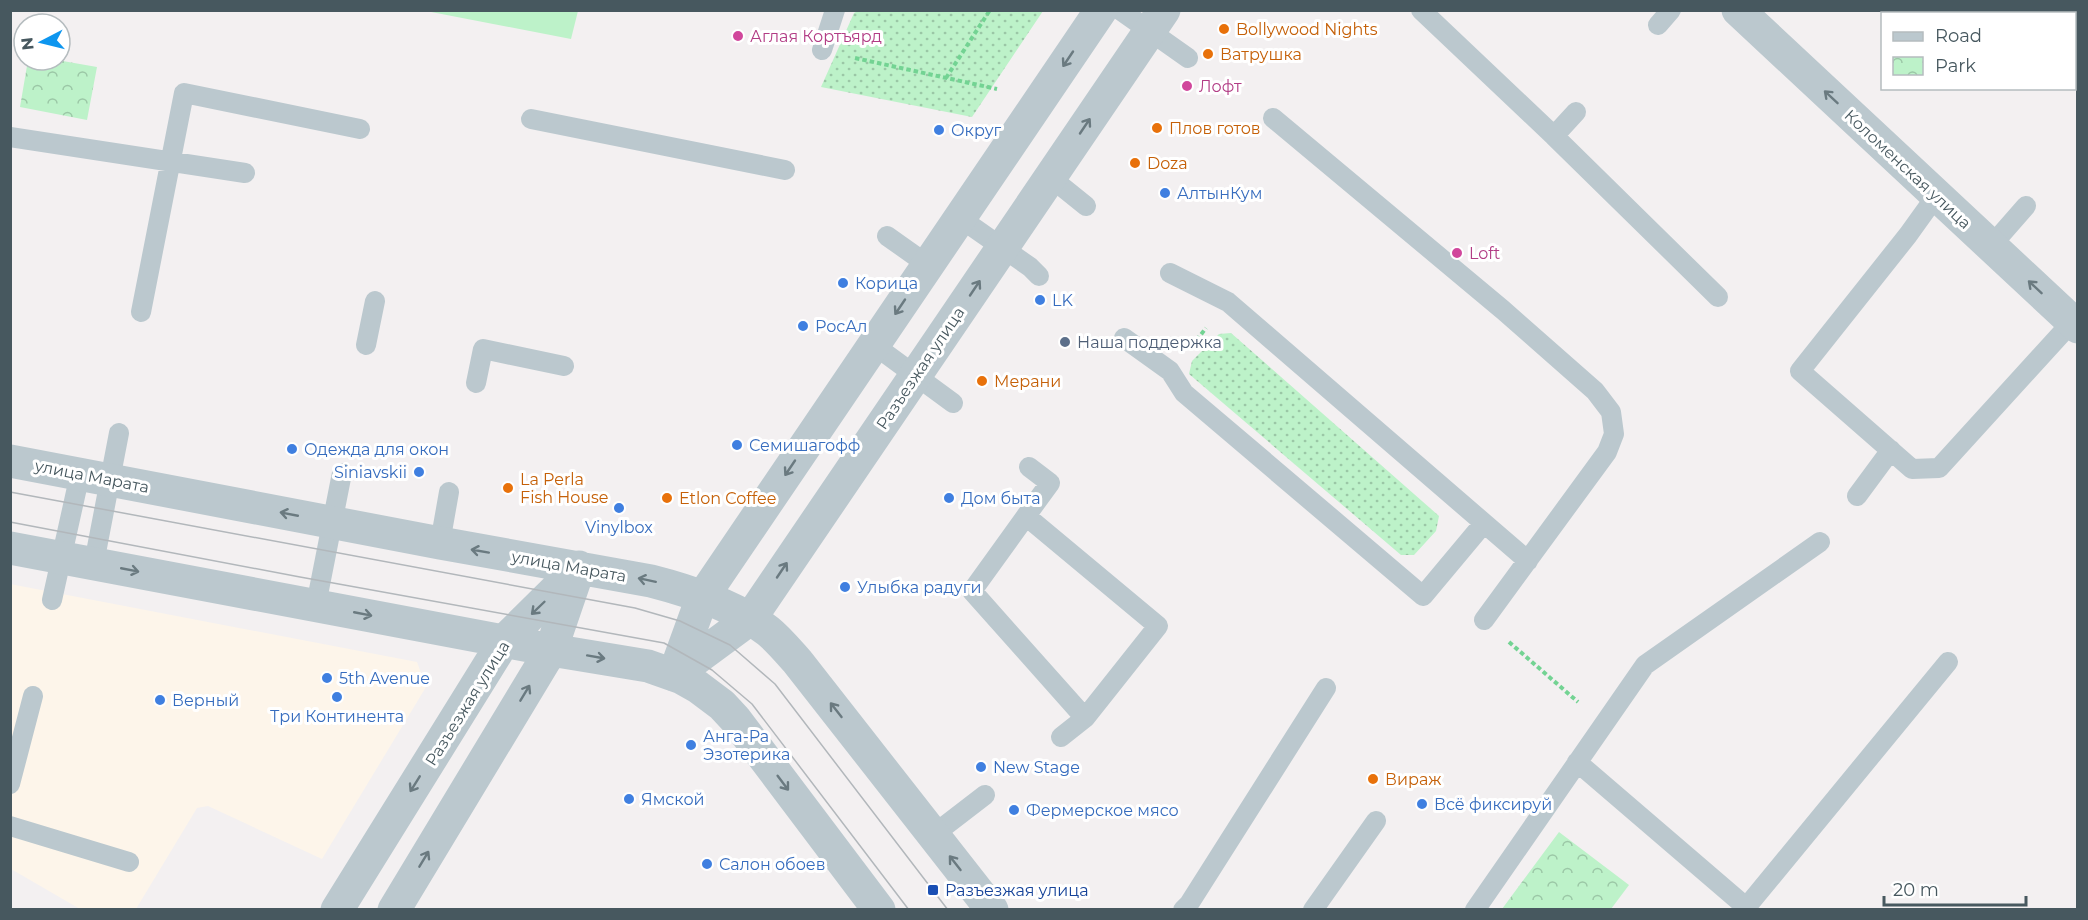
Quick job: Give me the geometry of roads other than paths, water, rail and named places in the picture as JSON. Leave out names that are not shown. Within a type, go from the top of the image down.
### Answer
[{"type":"street","points":[[674,675],[702,598],[1101,10]]},
{"type":"street","name":"Коломенская улица","points":[[1738,10],[2074,325]]},
{"type":"street","name":"Разъезжая улица","points":[[674,675],[750,619],[1157,21]]},
{"type":"street","name":"улица Марата","points":[[10,460],[440,543],[579,567],[678,588],[732,609],[769,632],[798,661],[992,909]]},
{"type":"street","points":[[10,548],[551,650],[648,666],[674,675],[710,695],[735,719],[879,909]]},
{"type":"street","points":[[394,909],[551,650],[579,567]]},
{"type":"street","name":"Разъезжая улица","points":[[337,909],[504,641],[579,567]]},
{"type":"lane","points":[[822,50],[835,10]]},
{"type":"lane","points":[[1120,10],[1157,21],[1188,58]]},
{"type":"lane","points":[[1421,10],[1554,136],[1718,297]]},
{"type":"lane","points":[[141,312],[184,93],[360,129]]},
{"type":"lane","points":[[1554,136],[1576,112]]},
{"type":"lane","points":[[1273,118],[1503,310],[1594,391],[1611,412],[1614,434],[1607,452],[1485,620]]},
{"type":"lane","points":[[531,119],[785,170]]},
{"type":"lane","points":[[10,136],[245,173]]},
{"type":"lane","points":[[1050,177],[1086,206]]},
{"type":"lane","points":[[1936,196],[1908,235],[1800,371],[1912,469],[1939,468],[2074,325]]},
{"type":"lane","points":[[1991,246],[2026,206]]},
{"type":"lane","points":[[960,218],[1039,276]]},
{"type":"lane","points":[[887,236],[928,265]]},
{"type":"lane","points":[[1170,273],[1228,302],[1528,561]]},
{"type":"lane","points":[[366,345],[375,302]]},
{"type":"lane","points":[[1124,338],[1170,371],[1184,393],[1423,596],[1484,523]]},
{"type":"lane","points":[[874,345],[953,403]]},
{"type":"lane","points":[[476,383],[483,349],[564,366]]},
{"type":"lane","points":[[52,600],[62,557],[95,477],[119,433]]},
{"type":"lane","points":[[1857,496],[1891,450]]},
{"type":"lane","points":[[1029,467],[1050,483],[972,591],[1085,718]]},
{"type":"lane","points":[[316,605],[342,473]]},
{"type":"lane","points":[[94,563],[95,477]]},
{"type":"lane","points":[[440,543],[449,492]]},
{"type":"lane","points":[[1026,516],[1158,626],[1085,718],[1061,736]]},
{"type":"lane","points":[[1474,909],[1645,665],[1820,542]]},
{"type":"lane","points":[[1577,762],[1745,908],[1948,662]]},
{"type":"lane","points":[[1189,907],[1326,688]]},
{"type":"lane","points":[[10,784],[33,696]]},
{"type":"lane","points":[[933,835],[985,795]]},
{"type":"lane","points":[[1313,909],[1376,821]]},
{"type":"lane","points":[[10,826],[129,862]]},
{"type":"tram line","points":[[10,492],[635,608],[680,621],[730,645],[775,684],[948,910]]},
{"type":"tram line","points":[[10,522],[664,643],[712,670],[752,704],[909,910]]},
{"type":"place","name":"Bollywood Nights","points":[[1224,29]]},
{"type":"place","name":"Аглая Кортъярд","points":[[738,36]]},
{"type":"place","name":"Ватрушка","points":[[1208,54]]},
{"type":"place","name":"Лофт","points":[[1187,86]]},
{"type":"place","name":"Плов готов","points":[[1157,128]]},
{"type":"place","name":"Округ","points":[[939,130]]},
{"type":"place","name":"Doza","points":[[1135,163]]},
{"type":"place","name":"АлтынКум","points":[[1165,193]]},
{"type":"place","name":"Loft","points":[[1457,253]]},
{"type":"place","name":"Корица","points":[[843,283]]},
{"type":"place","name":"LK","points":[[1040,300]]},
{"type":"place","name":"РосАл","points":[[803,326]]},
{"type":"place","name":"Наша поддержка","points":[[1065,342]]},
{"type":"place","name":"Мерани","points":[[982,381]]},
{"type":"place","name":"Семишагофф","points":[[737,445]]},
{"type":"place","name":"Одежда для окон","points":[[292,449]]},
{"type":"place","name":"Siniavskii","points":[[419,472]]},
{"type":"place","name":"La Perla Fish House","points":[[508,488]]},
{"type":"place","name":"Etlon Coffee","points":[[667,498]]},
{"type":"place","name":"Дом быта","points":[[949,498]]},
{"type":"place","name":"Vinylbox","points":[[619,508]]},
{"type":"place","name":"Улыбка радуги","points":[[845,587]]},
{"type":"place","name":"5th Avenue","points":[[327,678]]},
{"type":"place","name":"Три Континента","points":[[337,697]]},
{"type":"place","name":"Верный","points":[[160,700]]},
{"type":"place","name":"Анга-Ра Эзотерика","points":[[691,745]]},
{"type":"place","name":"New Stage","points":[[981,767]]},
{"type":"place","name":"Вираж","points":[[1373,779]]},
{"type":"place","name":"Ямской","points":[[629,799]]},
{"type":"place","name":"Всё фиксируй","points":[[1422,804]]},
{"type":"place","name":"Фермерское мясо","points":[[1014,810]]},
{"type":"place","name":"Салон обоев","points":[[707,864]]},
{"type":"place","name":"Разъезжая улица","points":[[933,890]]}]
